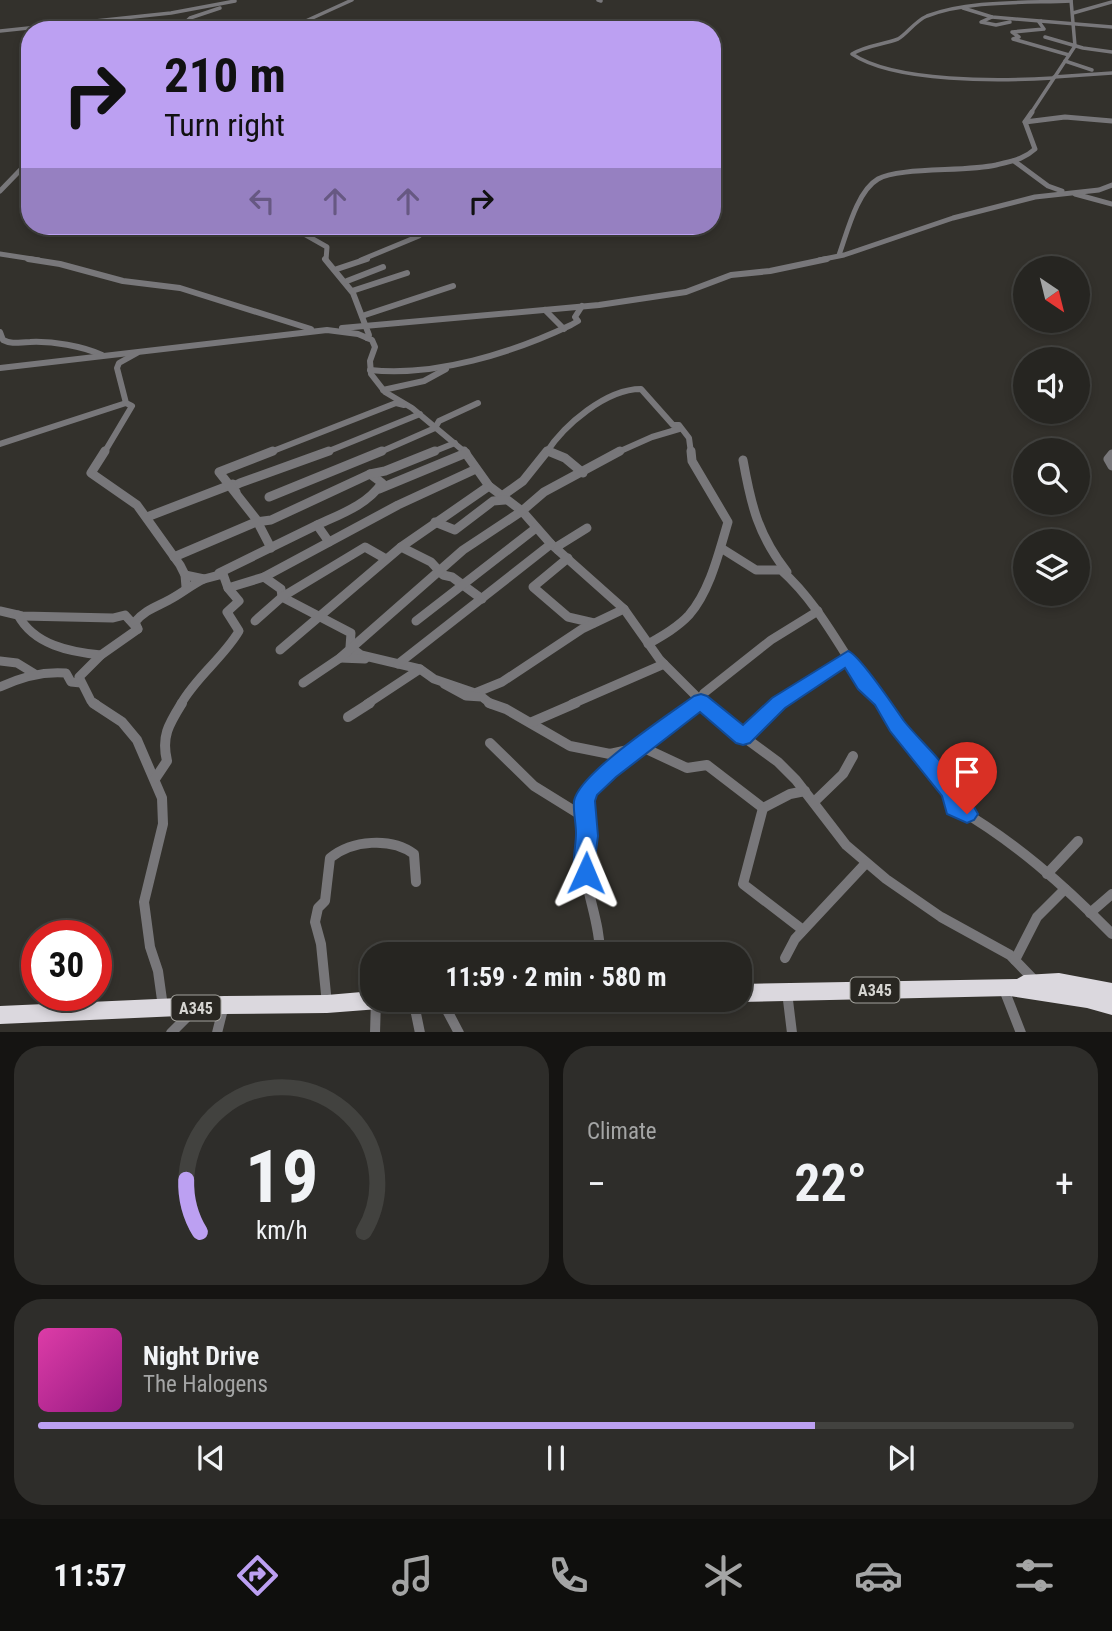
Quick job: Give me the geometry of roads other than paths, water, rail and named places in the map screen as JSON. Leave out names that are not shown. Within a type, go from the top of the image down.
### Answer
[{"type":"highway","name":"A345","points":[[1006,987],[1035,982],[1079,984],[1112,992]]},
{"type":"highway","name":"A345","points":[[752,993],[1006,987],[1062,994],[1112,1006]]},
{"type":"highway","name":"A345","points":[[0,1015],[360,1002]]},
{"type":"street","points":[[187,21],[234,4],[236,0]]},
{"type":"street","points":[[91,21],[171,13],[236,0]]},
{"type":"street","points":[[306,21],[352,0]]},
{"type":"street","points":[[1025,122],[1054,77],[1069,55],[1074,46],[1071,0],[958,6],[925,17],[909,27],[900,37],[868,45],[852,54],[863,63],[923,75],[1001,79],[1054,77],[1068,74],[1112,73]]},
{"type":"street","points":[[1073,13],[1112,2]]},
{"type":"street","points":[[958,6],[992,17],[1112,27]]},
{"type":"street","points":[[992,17],[981,22],[996,25],[1021,20]]},
{"type":"street","points":[[1044,21],[1039,22],[1044,29],[1012,32],[1018,37],[1013,39],[1069,55]]},
{"type":"street","points":[[1008,24],[1005,26],[1023,30]]},
{"type":"street","points":[[0,30],[21,28]]},
{"type":"street","points":[[1045,37],[1074,46],[1112,52]]},
{"type":"street","points":[[1065,61],[1105,74]]},
{"type":"street","points":[[1025,122],[1065,117],[1112,121]]},
{"type":"street","points":[[839,256],[856,207],[879,178],[898,173],[973,170],[1028,157],[1035,149],[1025,122]]},
{"type":"street","points":[[1014,161],[1024,165],[1028,173],[1049,188],[1070,191],[1112,204]]},
{"type":"street","points":[[0,191],[21,169]]},
{"type":"street","points":[[0,368],[366,325],[582,306],[686,292],[731,275],[770,271],[839,256],[892,241],[953,218],[1035,197],[1070,191],[1099,190],[1112,186]]},
{"type":"street","points":[[306,235],[327,247],[325,260],[347,281],[365,315],[367,338]]},
{"type":"street","points":[[337,269],[380,254],[419,236]]},
{"type":"street","points":[[0,254],[60,264],[123,281],[180,288],[286,323],[367,338],[375,346],[370,370],[383,390],[420,414],[466,453],[489,486],[522,511],[555,547],[624,609],[664,664],[701,701],[743,737],[778,762],[814,802],[833,831],[866,863],[941,917],[1015,960],[1035,982]]},
{"type":"street","points":[[347,281],[383,267]]},
{"type":"street","points":[[352,291],[407,273]]},
{"type":"street","points":[[365,315],[453,286]]},
{"type":"street","points":[[370,370],[388,373],[448,367],[494,354],[564,329],[578,321],[575,317],[582,306]]},
{"type":"street","points":[[545,310],[564,329]]},
{"type":"street","points":[[0,332],[3,340],[16,346],[33,341],[91,350],[102,355]]},
{"type":"street","points":[[126,403],[117,368],[124,360],[143,351]]},
{"type":"street","points":[[383,390],[415,384],[437,376],[448,367]]},
{"type":"street","points":[[435,522],[455,530],[493,501],[503,498],[523,484],[571,425],[597,404],[635,388],[643,391],[673,425],[679,425],[689,438],[692,461],[728,523],[721,548],[691,612],[648,644]]},
{"type":"street","points":[[0,444],[126,403],[132,406],[91,473],[138,505],[186,575],[186,587]]},
{"type":"street","points":[[243,503],[219,472],[233,464],[396,403],[409,406]]},
{"type":"street","points":[[269,497],[435,428],[439,421],[478,403]]},
{"type":"street","points":[[271,548],[232,487],[287,468],[420,414]]},
{"type":"street","points":[[303,683],[340,658],[463,550],[522,511],[544,492],[652,437],[682,428]]},
{"type":"street","points":[[174,557],[256,522],[271,520],[348,482],[366,478],[370,474],[455,443]]},
{"type":"street","points":[[548,451],[565,458],[583,473]]},
{"type":"street","points":[[138,629],[135,622],[143,612],[172,599],[186,587],[317,525],[360,503],[379,489],[466,453]]},
{"type":"street","points":[[1112,454],[1108,459],[1112,466]]},
{"type":"street","points":[[743,460],[757,529],[769,551],[818,611],[865,684],[882,700],[897,725],[952,793],[955,807],[984,822],[1065,890],[1112,934]]},
{"type":"street","points":[[228,588],[264,577],[398,505],[476,469]]},
{"type":"street","points":[[370,474],[382,483],[379,489]]},
{"type":"street","points":[[147,517],[249,479]]},
{"type":"street","points":[[280,650],[401,547],[489,486]]},
{"type":"street","points":[[317,525],[329,541]]},
{"type":"street","points":[[416,621],[459,584],[536,528]]},
{"type":"street","points":[[397,664],[482,599],[555,547],[587,528]]},
{"type":"street","points":[[255,621],[282,597],[365,547],[386,559]]},
{"type":"street","points":[[401,547],[431,562],[443,575],[452,577],[482,599]]},
{"type":"street","points":[[721,548],[743,565],[759,572],[781,570],[796,583]]},
{"type":"street","points":[[568,558],[533,587],[568,617],[594,623]]},
{"type":"street","points":[[155,779],[167,761],[163,745],[168,726],[190,688],[233,643],[239,631],[227,612],[239,601],[228,588],[223,575],[204,579],[186,575]]},
{"type":"street","points":[[264,577],[281,589],[282,597]]},
{"type":"street","points":[[282,597],[351,633],[350,648]]},
{"type":"street","points":[[482,697],[562,640],[624,609]]},
{"type":"street","points":[[0,611],[18,615],[113,618],[125,615],[138,629]]},
{"type":"street","points":[[600,942],[600,930],[590,896],[584,858],[587,836],[585,801],[589,791],[609,771],[701,701],[704,693],[762,648],[818,611]]},
{"type":"street","points":[[18,615],[22,625],[61,648],[101,656]]},
{"type":"street","points":[[138,629],[101,656],[79,677],[91,701],[131,730],[162,797],[163,824],[144,902],[150,947],[158,971],[164,1009]]},
{"type":"street","points":[[350,648],[361,655],[420,669],[466,696],[482,697],[492,705],[506,709],[570,746],[610,754],[642,747],[687,768],[707,765],[763,808]]},
{"type":"street","points":[[743,737],[779,703],[848,657]]},
{"type":"street","points":[[340,658],[379,659]]},
{"type":"street","points":[[434,679],[475,693],[502,682],[538,658]]},
{"type":"street","points":[[0,661],[18,663],[36,674]]},
{"type":"street","points":[[531,722],[664,664]]},
{"type":"street","points":[[348,717],[420,669]]},
{"type":"street","points":[[0,687],[36,674],[66,673],[71,682],[81,683]]},
{"type":"street","points":[[490,743],[534,786],[584,817]]},
{"type":"street","points":[[814,802],[843,774],[853,756]]},
{"type":"street","points":[[803,930],[743,884],[763,808],[790,794],[805,791]]},
{"type":"street","points":[[1046,874],[1078,841]]},
{"type":"street","points":[[327,1004],[321,944],[315,922],[317,908],[325,901],[330,858],[344,848],[359,845],[404,846],[414,854],[416,882]]},
{"type":"street","points":[[785,958],[803,930],[866,863]]},
{"type":"street","points":[[1015,960],[1037,918],[1065,890]]},
{"type":"street","points":[[1090,913],[1112,894]]},
{"type":"street","points":[[1006,987],[1021,1032]]},
{"type":"street","points":[[787,992],[792,1032]]},
{"type":"street","points":[[217,1032],[224,1005]]},
{"type":"street","points":[[171,1032],[196,1008]]},
{"type":"street","points":[[375,1032],[381,1012]]},
{"type":"street","points":[[416,1012],[420,1032]]},
{"type":"street","points":[[448,1012],[458,1032]]}]
